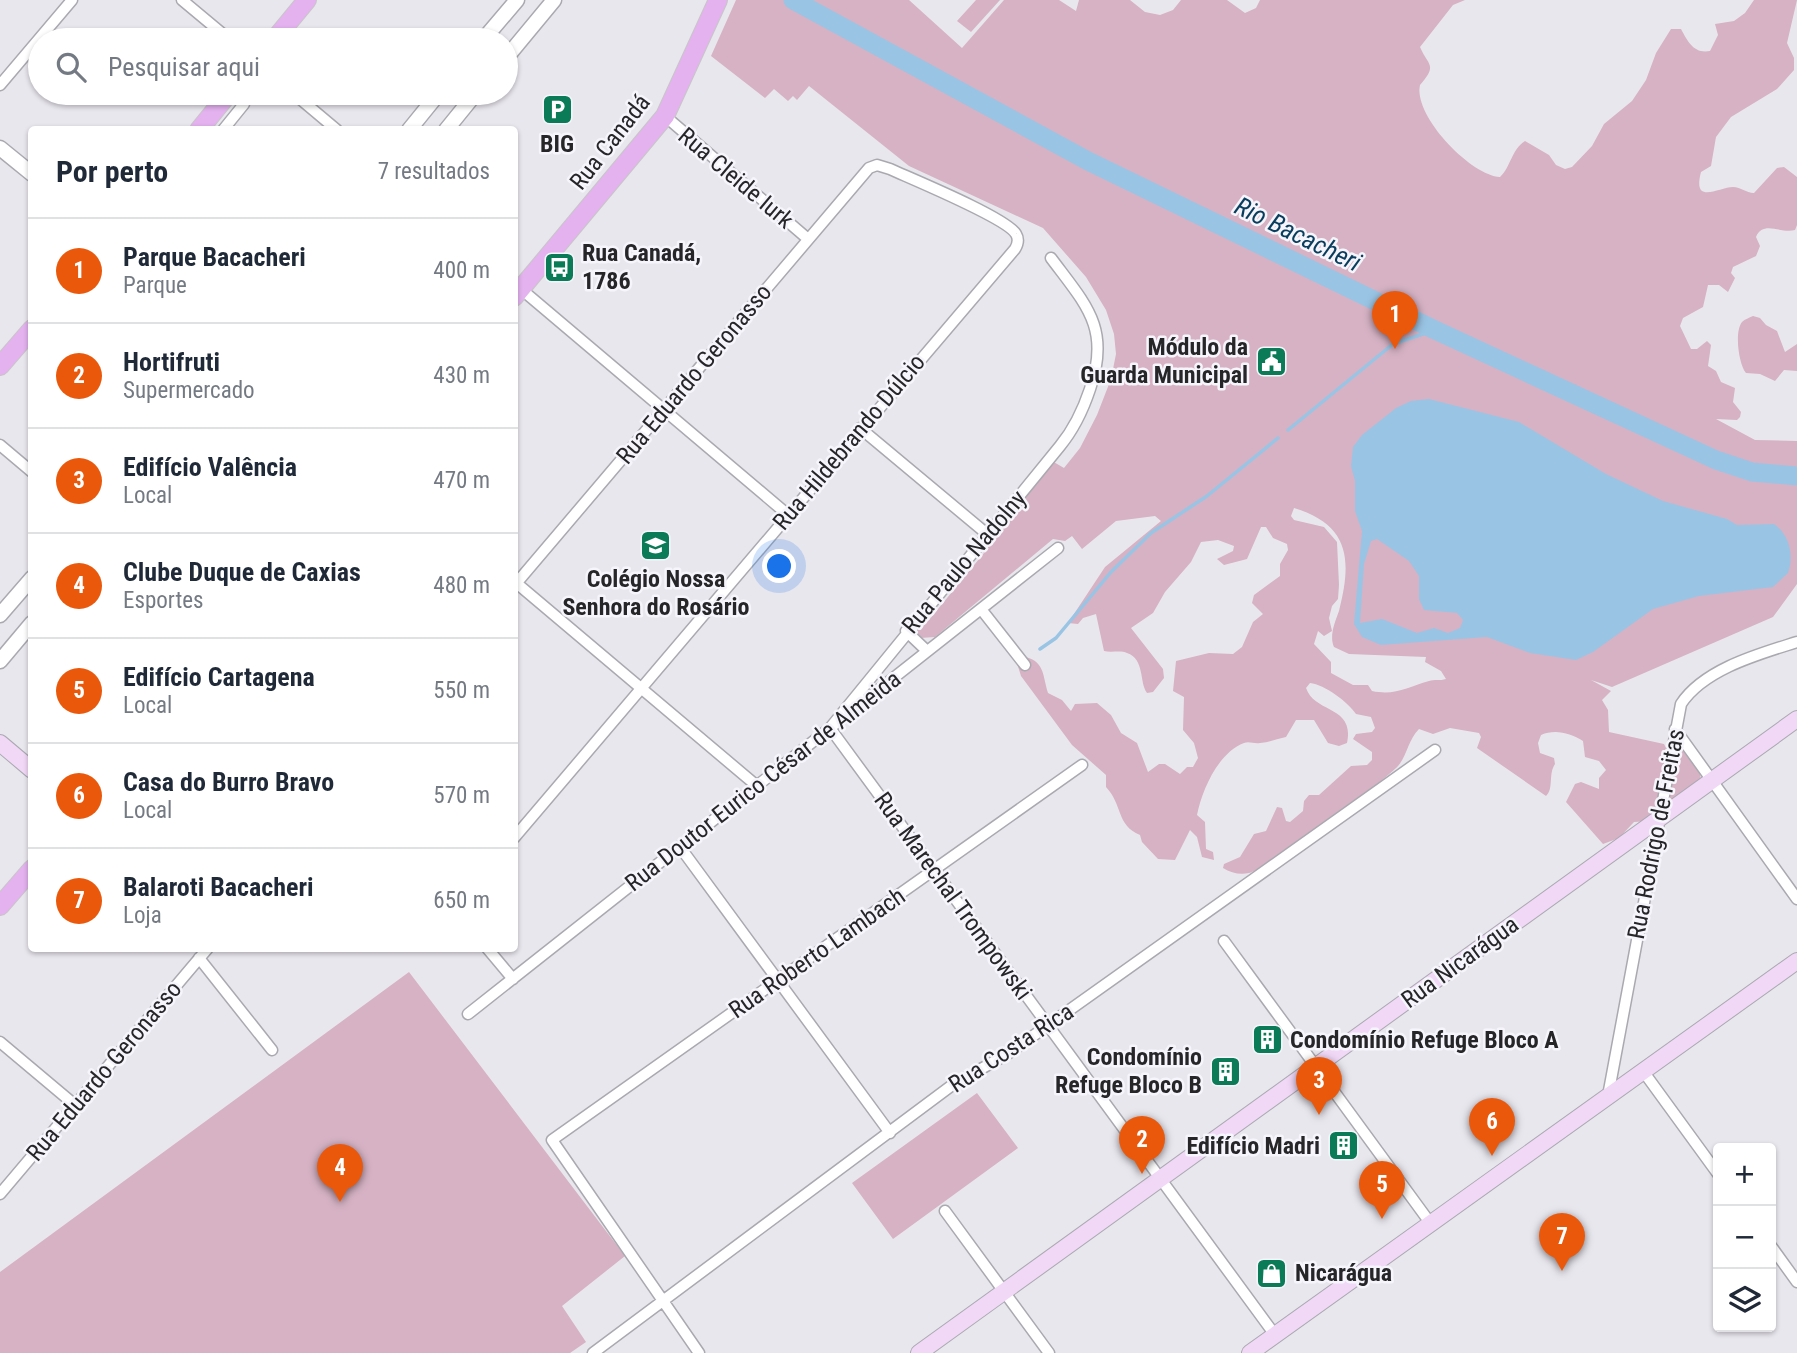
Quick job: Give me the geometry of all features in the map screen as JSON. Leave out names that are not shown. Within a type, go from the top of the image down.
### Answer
[{"type":"main road","points":[[284,28],[307,0]]},
{"type":"main road","name":"Rua Canadá","points":[[518,293],[664,116],[718,0]]},
{"type":"main road","points":[[202,126],[219,105]]},
{"type":"main road","points":[[0,366],[28,334]]},
{"type":"main road","name":"Rua Nicarágua","points":[[919,1353],[1797,719]]},
{"type":"main road","points":[[0,743],[28,767]]},
{"type":"main road","points":[[0,906],[28,874]]},
{"type":"main road","points":[[1250,1353],[1643,1071],[1794,968]]},
{"type":"street","points":[[48,28],[72,0]]},
{"type":"street","points":[[182,0],[216,28]]},
{"type":"street","points":[[493,28],[517,0]]},
{"type":"street","points":[[518,44],[554,0]]},
{"type":"street","points":[[0,85],[28,52]]},
{"type":"street","points":[[226,126],[243,105]]},
{"type":"street","points":[[307,105],[332,126]]},
{"type":"street","points":[[412,126],[429,105]]},
{"type":"street","points":[[449,126],[466,105]]},
{"type":"street","name":"Rua Cleide Iurk","points":[[664,116],[808,239]]},
{"type":"street","points":[[0,148],[28,171]]},
{"type":"street","name":"Rua Eduardo Geronasso","points":[[518,580],[869,168],[877,165],[995,218],[1015,232],[1018,238]]},
{"type":"street","name":"Rua Hildebrando Dúlcio","points":[[518,833],[1015,249],[1018,238]]},
{"type":"street","name":"Rua Paulo Nadolny","points":[[830,728],[1072,429],[1094,376],[1099,340],[1081,299],[1051,258]]},
{"type":"street","points":[[518,293],[664,410],[787,514]]},
{"type":"street","points":[[860,428],[987,534]]},
{"type":"street","points":[[0,445],[28,469]]},
{"type":"street","name":"Rua Doutor Eurico César de Almeida","points":[[468,1014],[1058,548]]},
{"type":"street","points":[[0,615],[28,583]]},
{"type":"street","points":[[518,586],[757,786]]},
{"type":"street","points":[[981,609],[1025,665]]},
{"type":"street","points":[[0,661],[28,628]]},
{"type":"street","points":[[906,631],[928,651]]},
{"type":"street","name":"Rua Rodrigo de Freitas","points":[[1608,1096],[1657,820],[1681,704],[1705,679],[1797,642]]},
{"type":"street","name":"Rua Marechal Trompowski","points":[[830,728],[1275,1335]]},
{"type":"street","points":[[1675,729],[1797,899]]},
{"type":"street","name":"Rua Costa Rica","points":[[595,1352],[951,1086],[1009,1053],[1048,1026],[1435,750]]},
{"type":"street","name":"Rua Roberto Lambach","points":[[665,1301],[552,1140],[768,987],[780,982],[1082,765]]},
{"type":"street","points":[[680,847],[890,1133]]},
{"type":"street","points":[[1224,941],[1431,1224]]},
{"type":"street","name":"Rua Eduardo Geronasso","points":[[0,1194],[205,952]]},
{"type":"street","points":[[490,952],[513,979]]},
{"type":"street","points":[[200,958],[272,1050]]},
{"type":"street","points":[[0,1042],[75,1105]]},
{"type":"street","points":[[1643,1071],[1713,1167]]},
{"type":"street","points":[[946,1211],[1049,1353]]},
{"type":"street","points":[[1776,1253],[1797,1282]]},
{"type":"street","points":[[665,1301],[699,1353]]},
{"type":"shaded area","points":[[736,0],[909,0],[962,48],[1004,0],[1059,0],[1076,11],[1079,0],[1130,0],[1145,12],[1160,15],[1173,10],[1181,0],[1227,0],[1245,13],[1256,8],[1260,0],[1465,0],[1453,5],[1420,47],[1430,69],[1420,85],[1420,97],[1434,127],[1460,155],[1488,174],[1500,177],[1525,141],[1549,155],[1556,165],[1565,169],[1572,167],[1592,146],[1604,124],[1632,101],[1646,80],[1656,53],[1671,29],[1681,29],[1696,49],[1710,51],[1718,35],[1715,24],[1734,21],[1745,13],[1754,0],[1797,0],[1787,43],[1794,58],[1794,70],[1777,89],[1731,117],[1716,137],[1711,166],[1701,172],[1699,182],[1703,192],[1733,187],[1754,193],[1777,168],[1784,167],[1797,177],[1797,225],[1795,230],[1790,231],[1768,228],[1759,232],[1756,237],[1760,246],[1756,256],[1733,267],[1731,273],[1735,278],[1728,292],[1719,285],[1708,285],[1703,307],[1683,318],[1680,326],[1691,349],[1697,349],[1707,341],[1711,345],[1708,366],[1716,371],[1721,382],[1735,388],[1733,402],[1741,412],[1740,417],[1737,420],[1716,419],[1755,440],[1797,441],[1797,584],[1773,617],[1612,687],[1591,680],[1611,691],[1602,700],[1608,710],[1609,732],[1664,744],[1666,748],[1657,811],[1649,821],[1634,822],[1619,838],[1603,844],[1566,802],[1575,784],[1581,782],[1599,789],[1599,778],[1606,770],[1599,761],[1585,757],[1583,741],[1573,736],[1557,732],[1541,735],[1538,743],[1540,753],[1554,758],[1555,764],[1546,796],[1477,748],[1481,737],[1479,733],[1450,728],[1433,734],[1419,729],[1398,766],[1349,806],[1260,868],[1246,874],[1229,871],[1223,868],[1224,864],[1240,857],[1254,834],[1266,831],[1277,807],[1282,808],[1286,821],[1290,822],[1303,811],[1304,801],[1309,795],[1319,795],[1351,766],[1367,765],[1372,760],[1372,752],[1353,739],[1356,734],[1372,732],[1375,728],[1371,717],[1356,714],[1335,694],[1310,683],[1306,688],[1311,696],[1345,722],[1348,731],[1347,743],[1339,746],[1328,743],[1314,720],[1296,720],[1286,737],[1260,743],[1246,742],[1235,748],[1226,755],[1213,773],[1197,815],[1205,822],[1206,849],[1213,852],[1214,860],[1202,857],[1197,837],[1190,830],[1175,860],[1158,859],[1142,842],[1140,835],[1132,831],[1123,820],[1106,787],[1106,775],[1072,745],[1021,676],[1016,660],[1022,656],[1035,661],[1041,669],[1048,693],[1062,700],[1071,711],[1075,704],[1097,703],[1111,715],[1121,733],[1137,743],[1148,772],[1159,764],[1165,764],[1180,774],[1187,767],[1193,767],[1198,758],[1194,743],[1183,730],[1184,697],[1173,691],[1176,661],[1209,653],[1233,654],[1242,647],[1253,622],[1263,614],[1252,603],[1254,595],[1280,576],[1280,564],[1288,550],[1287,544],[1273,538],[1266,527],[1261,527],[1247,559],[1224,565],[1217,559],[1233,551],[1234,546],[1218,540],[1201,542],[1191,562],[1165,592],[1153,613],[1131,628],[1163,669],[1164,678],[1153,692],[1147,693],[1139,665],[1133,656],[1125,652],[1104,651],[1096,614],[1083,618],[1078,624],[1068,623],[1105,567],[1161,521],[1155,516],[1116,521],[1082,549],[1072,536],[1065,541],[1053,539],[935,637],[920,638],[916,630],[923,615],[929,620],[984,553],[978,548],[1052,461],[1064,468],[1080,448],[1111,379],[1116,354],[1114,334],[1106,310],[1086,277],[1043,228],[909,166],[809,86],[797,100],[793,96],[788,101],[774,89],[765,98],[711,56]],"holes":[[[1294,508],[1313,515],[1336,535],[1345,560],[1343,593],[1332,634],[1334,647],[1349,654],[1426,657],[1425,662],[1441,671],[1446,679],[1431,680],[1395,692],[1380,692],[1372,691],[1368,685],[1353,685],[1331,673],[1331,662],[1314,644],[1318,631],[1324,636],[1332,631],[1329,618],[1332,606],[1338,599],[1339,585],[1337,542],[1324,527],[1294,520],[1291,516]]]},
{"type":"shaded area","points":[[976,0],[1000,0],[971,32],[957,21]]},
{"type":"shaded area","points":[[1753,316],[1777,331],[1785,352],[1797,344],[1797,371],[1784,370],[1775,381],[1760,374],[1746,373],[1740,356],[1738,333],[1742,322]]},
{"type":"shaded area","points":[[1681,748],[1700,774],[1701,780],[1671,800],[1667,797],[1677,750]]},
{"type":"shaded area","points":[[409,972],[625,1256],[562,1306],[586,1342],[570,1353],[0,1353],[0,1272]]},
{"type":"shaded area","points":[[977,1093],[1018,1148],[893,1239],[852,1183]]},
{"type":"water","points":[[1429,399],[1519,422],[1606,474],[1663,501],[1727,519],[1737,525],[1774,524],[1784,534],[1789,546],[1791,560],[1788,573],[1773,587],[1699,596],[1653,609],[1593,652],[1576,660],[1530,653],[1487,637],[1381,645],[1362,637],[1354,624],[1362,531],[1355,511],[1355,481],[1351,466],[1353,447],[1362,435],[1396,408],[1411,401]],"holes":[[[1377,539],[1409,561],[1419,576],[1419,599],[1424,610],[1457,613],[1463,620],[1460,628],[1448,633],[1434,628],[1417,633],[1382,619],[1360,623],[1364,564],[1371,541]]]},
{"type":"waterway","name":"Rio Bacacheri","points":[[793,0],[1088,161],[1435,330],[1716,460],[1752,472],[1797,476]]},
{"type":"waterway","points":[[1288,430],[1393,344],[1435,330]]},
{"type":"waterway","points":[[1040,649],[1056,638],[1111,572],[1151,533],[1207,496],[1278,438]]},
{"type":"place","name":"BIG","points":[[557,110]]},
{"type":"place","name":"Rua Canadá, 1786","points":[[559,267]]},
{"type":"place","name":"Parque Bacacheri","points":[[1395,349]]},
{"type":"place","name":"Módulo da Guarda Municipal","points":[[1271,361]]},
{"type":"place","name":"Colégio Nossa Senhora do Rosário","points":[[656,545]]},
{"type":"place","name":"Condomínio Refuge Bloco A","points":[[1267,1040]]},
{"type":"place","name":"Condomínio Refuge Bloco B","points":[[1225,1071]]},
{"type":"place","name":"Edifício Valência","points":[[1319,1115]]},
{"type":"place","name":"Edifício Madri","points":[[1343,1146]]},
{"type":"place","name":"Casa do Burro Bravo","points":[[1492,1156]]},
{"type":"place","name":"Hortifruti","points":[[1142,1174]]},
{"type":"place","name":"Clube Duque de Caxias","points":[[340,1202]]},
{"type":"place","name":"Edifício Cartagena","points":[[1382,1219]]},
{"type":"place","name":"Balaroti Bacacheri","points":[[1562,1271]]},
{"type":"place","name":"Nicarágua","points":[[1272,1273]]}]
